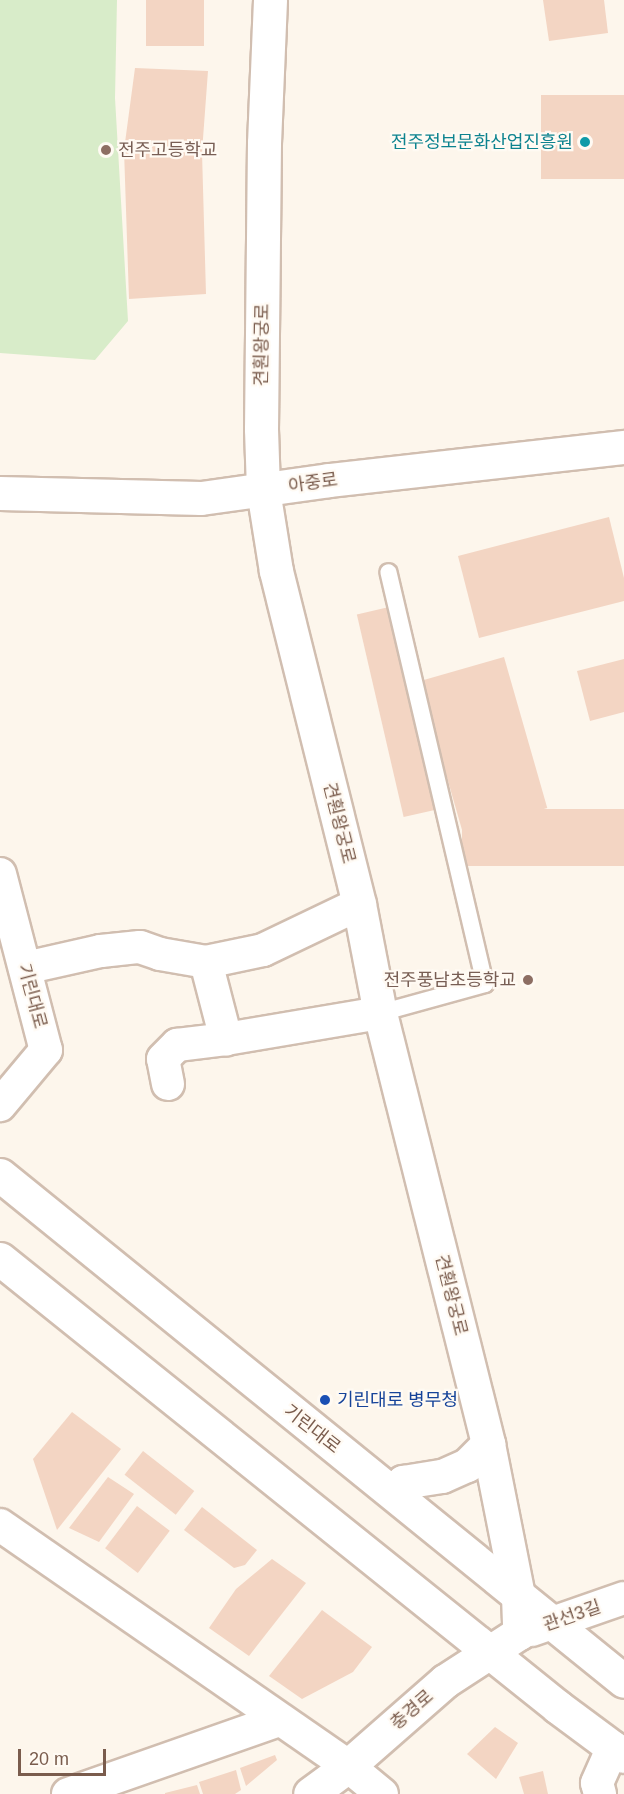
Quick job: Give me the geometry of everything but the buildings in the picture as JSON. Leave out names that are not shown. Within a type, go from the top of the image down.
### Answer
[{"type":"street","name":"견훤왕궁로","points":[[270,0],[264,143],[261,429],[263,490],[276,572],[359,904],[380,1012],[488,1444],[518,1595],[519,1634]]},
{"type":"street","name":"아중로","points":[[0,493],[201,498],[329,480],[624,447]]},
{"type":"street","name":"기린대로","points":[[0,874],[46,1050],[0,1105]]},
{"type":"street","points":[[24,968],[101,951],[140,946],[160,954],[206,962],[263,950],[359,904]]},
{"type":"street","points":[[206,962],[226,1039]]},
{"type":"street","points":[[168,1084],[163,1059],[177,1045],[226,1039],[380,1012]]},
{"type":"street","name":"기린대로","points":[[0,1175],[624,1681]]},
{"type":"street","points":[[0,1259],[558,1707],[618,1752],[597,1783],[600,1794]]},
{"type":"street","points":[[396,1495],[403,1482],[442,1476],[467,1465],[488,1444]]},
{"type":"street","points":[[0,1526],[348,1766],[382,1794]]},
{"type":"street","name":"관선3길","points":[[519,1634],[624,1598]]},
{"type":"street","name":"충경로","points":[[310,1794],[348,1766],[445,1682],[519,1634]]},
{"type":"street","points":[[68,1794],[279,1720]]},
{"type":"lane","points":[[380,1012],[484,984],[388,572]]},
{"type":"green space","points":[[0,0],[117,0],[115,98],[128,321],[95,360],[0,353]]},
{"type":"place","name":"전주정보문화산업진흥원","points":[[585,142]]},
{"type":"place","name":"전주고등학교","points":[[106,150]]},
{"type":"place","name":"전주풍남초등학교","points":[[528,980]]},
{"type":"place","name":"기린대로 병무청","points":[[325,1400]]}]
